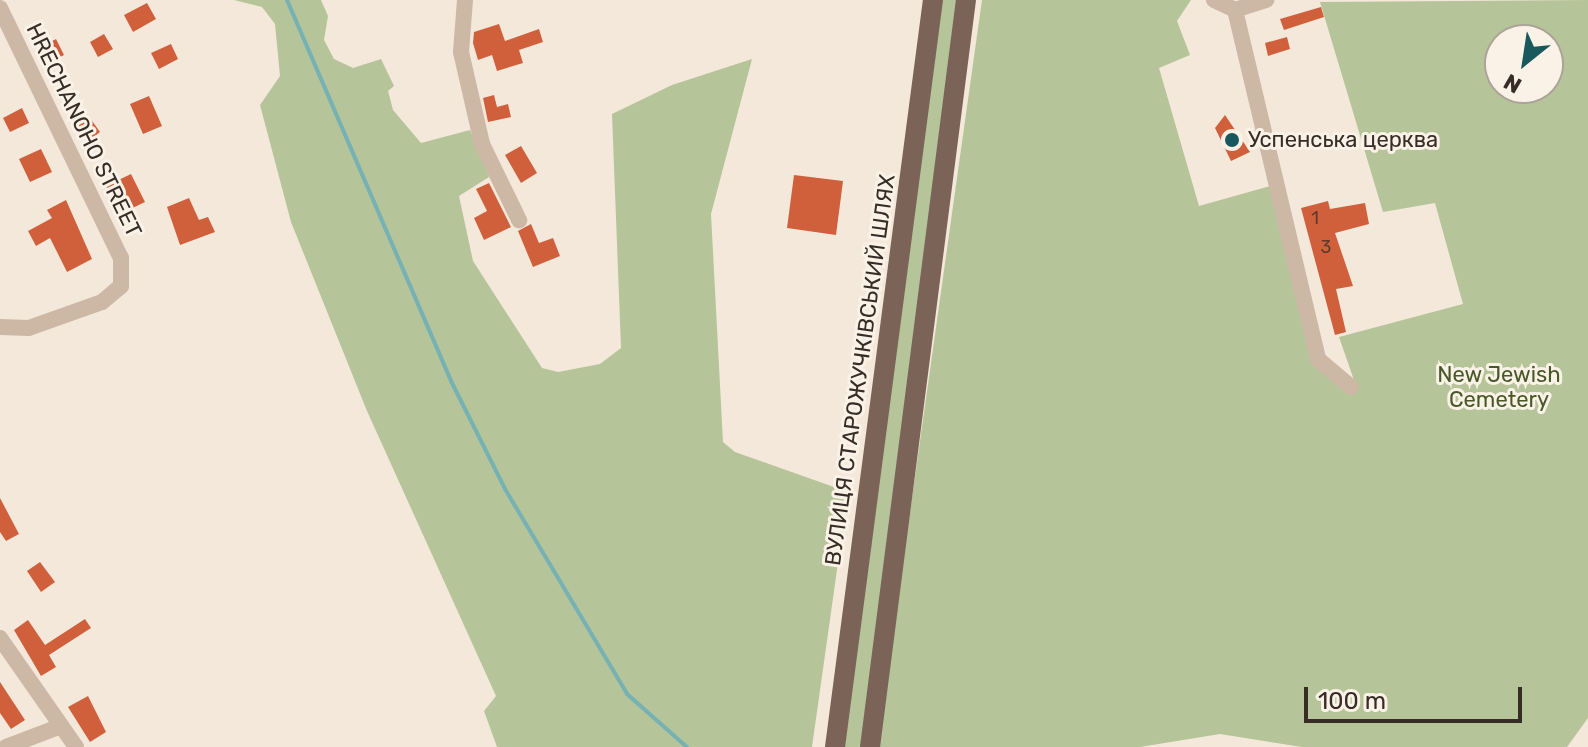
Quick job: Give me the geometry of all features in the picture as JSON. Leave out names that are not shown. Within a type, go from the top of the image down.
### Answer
[{"type":"main road","name":"ВУЛИЦЯ СТАРОЖУЧКІВСЬКИЙ ШЛЯХ","points":[[835,747],[933,0]]},
{"type":"main road","points":[[870,747],[966,0]]},
{"type":"street","points":[[465,0],[461,52],[482,144],[519,220]]},
{"type":"street","points":[[1214,0],[1235,10],[1266,0]]},
{"type":"street","name":"HRECHANOHO STREET","points":[[0,8],[121,258],[121,286],[102,302],[29,328],[0,327]]},
{"type":"street","points":[[1235,10],[1318,359],[1351,387]]},
{"type":"street","points":[[0,638],[76,747]]},
{"type":"street","points":[[6,747],[61,726]]},
{"type":"green space","points":[[234,0],[321,0],[328,16],[324,40],[334,59],[353,68],[381,59],[394,86],[388,91],[393,110],[421,143],[470,130],[489,177],[459,196],[473,261],[542,368],[558,372],[600,364],[621,348],[612,114],[672,85],[752,59],[711,214],[723,442],[735,452],[848,492],[812,747],[497,747],[484,711],[496,696],[367,411],[291,222],[260,105],[280,76],[275,24],[262,7]]},
{"type":"green space","points":[[941,0],[958,0],[861,747],[844,747]]},
{"type":"green space","name":"New Jewish Cemetery","points":[[982,0],[1191,0],[1177,21],[1190,55],[1159,68],[1199,206],[1277,184],[1315,360],[1356,386],[1339,337],[1463,304],[1435,203],[1383,212],[1320,2],[1588,0],[1588,718],[1567,747],[1302,747],[1220,734],[1140,747],[877,747]]},
{"type":"building","points":[[147,3],[156,19],[133,32],[124,15]]},
{"type":"building","points":[[1321,7],[1324,17],[1284,30],[1280,19]]},
{"type":"building","points":[[499,24],[505,41],[539,29],[543,42],[519,50],[523,63],[497,71],[492,55],[478,60],[473,43],[474,32]]},
{"type":"building","points":[[104,34],[113,49],[98,57],[90,42]]},
{"type":"building","points":[[1287,37],[1290,49],[1268,56],[1265,43]]},
{"type":"building","points":[[56,39],[64,55],[45,64],[37,49]]},
{"type":"building","points":[[171,44],[178,59],[159,69],[151,53]]},
{"type":"building","points":[[494,95],[497,107],[508,104],[511,117],[488,122],[483,98]]},
{"type":"building","points":[[149,96],[162,126],[143,134],[130,104]]},
{"type":"building","points":[[22,108],[29,123],[10,132],[3,118]]},
{"type":"building","name":"Успенська церква","points":[[1225,115],[1250,152],[1231,161],[1215,128]]},
{"type":"building","points":[[90,118],[100,132],[87,142],[76,127]]},
{"type":"building","points":[[521,146],[537,173],[521,183],[505,155]]},
{"type":"building","points":[[41,149],[52,172],[30,182],[19,159]]},
{"type":"building","points":[[131,174],[145,202],[120,214],[106,186]]},
{"type":"building","points":[[794,175],[843,181],[836,235],[787,228]]},
{"type":"building","points":[[489,183],[511,227],[484,240],[474,218],[487,211],[476,189]]},
{"type":"building","points":[[189,198],[199,220],[208,217],[215,232],[180,245],[167,207]]},
{"type":"building","points":[[66,200],[92,259],[67,272],[50,238],[36,246],[28,231],[52,218],[47,210]]},
{"type":"building","points":[[1328,201],[1330,209],[1365,203],[1369,224],[1335,233],[1353,286],[1336,289],[1346,332],[1335,335],[1301,208]]},
{"type":"building","points":[[531,224],[539,243],[553,238],[560,256],[533,267],[518,231]]},
{"type":"building","points":[[0,498],[19,534],[6,541],[0,532]]},
{"type":"building","points":[[40,562],[55,582],[41,592],[27,571]]},
{"type":"building","points":[[85,619],[91,628],[49,655],[56,667],[41,676],[14,630],[28,620],[45,645]]},
{"type":"building","points":[[0,682],[25,720],[11,729],[0,713]]},
{"type":"building","points":[[88,696],[106,732],[90,742],[68,707]]},
{"type":"waterway","points":[[287,0],[451,381],[505,489],[627,694],[687,747]]},
{"type":"place","name":"Успенська церква","points":[[1232,140]]}]
